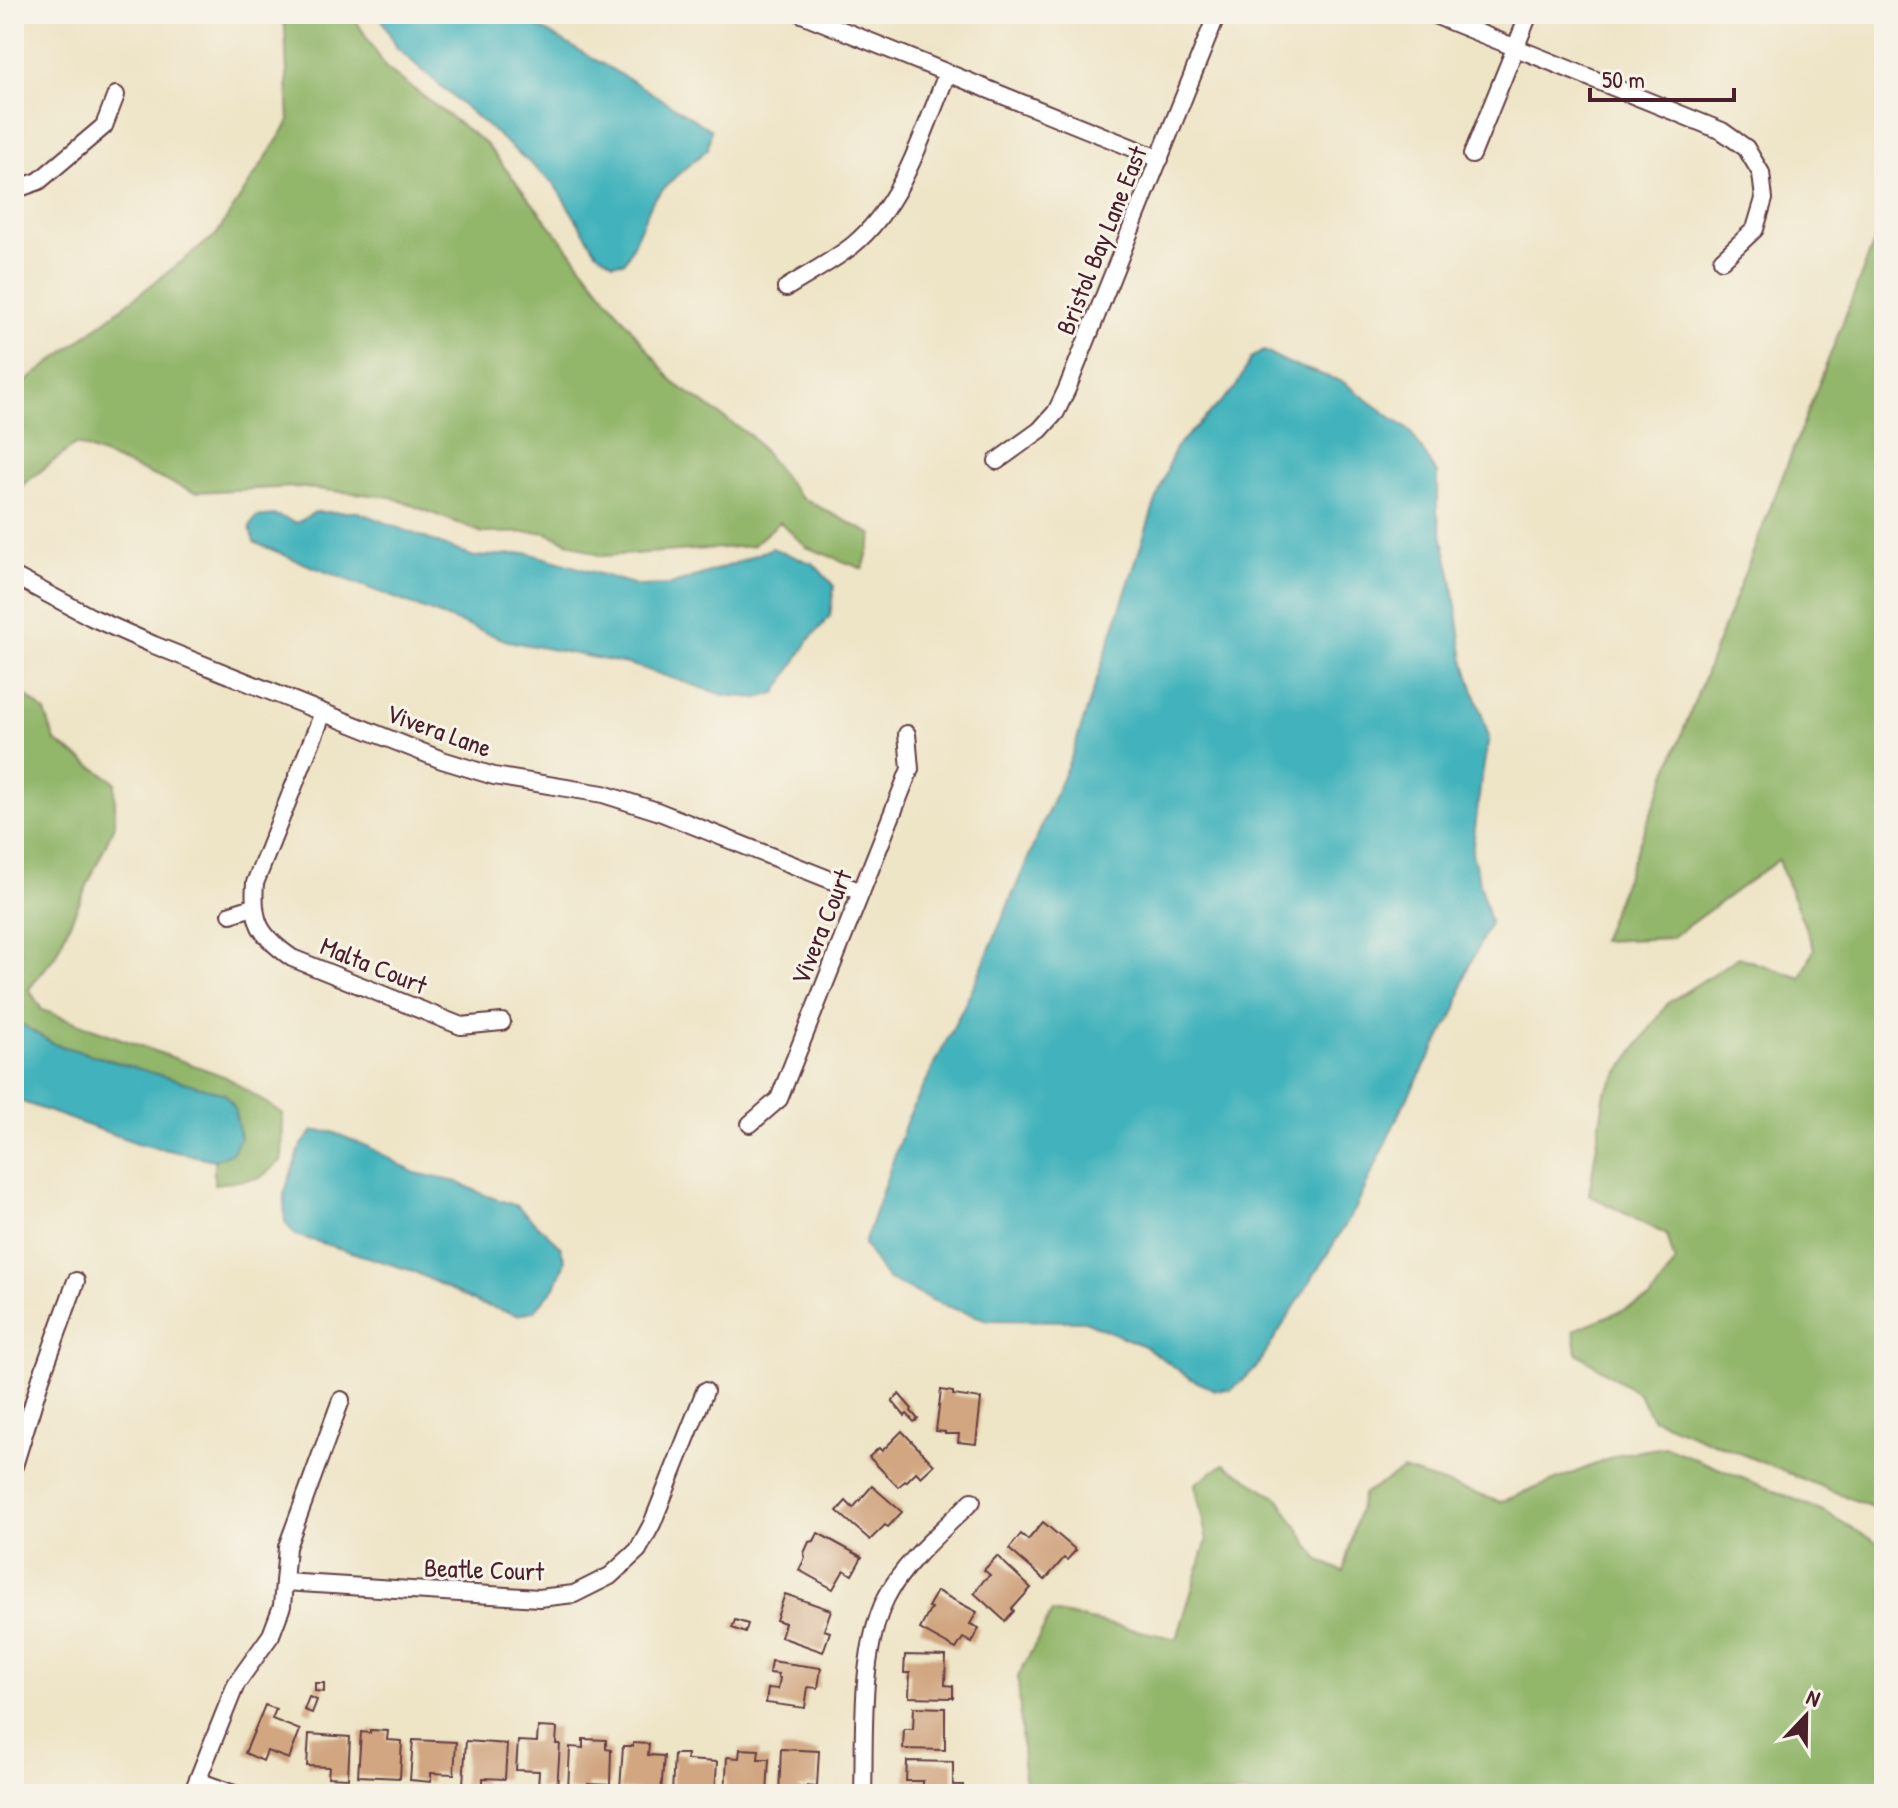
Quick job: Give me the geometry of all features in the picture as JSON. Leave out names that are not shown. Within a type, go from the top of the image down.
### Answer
[{"type":"street","points":[[802,14],[1160,159]]},
{"type":"street","name":"Bristol Bay Lane East","points":[[997,461],[1040,430],[1056,412],[1217,14]]},
{"type":"street","points":[[1432,14],[1722,131],[1746,148],[1761,173],[1764,199],[1755,229],[1722,260]]},
{"type":"street","points":[[1472,155],[1529,14]]},
{"type":"street","points":[[786,288],[853,245],[879,219],[899,189],[947,74]]},
{"type":"street","points":[[14,190],[39,181],[104,126],[116,95]]},
{"type":"street","name":"Vivera Lane","points":[[14,576],[91,617],[154,645],[442,760],[494,776],[603,794],[657,811],[861,892]]},
{"type":"street","points":[[231,914],[253,907],[255,883],[323,713]]},
{"type":"street","name":"Vivera Court","points":[[750,1124],[779,1099],[910,769],[907,734]]},
{"type":"street","name":"Malta Court","points":[[253,907],[261,930],[276,947],[292,958],[461,1026],[502,1022]]},
{"type":"street","points":[[14,1466],[76,1281]]},
{"type":"street","name":"Beatle Court","points":[[284,1582],[539,1598],[574,1594],[610,1576],[638,1550],[652,1524],[705,1391]]},
{"type":"street","points":[[234,1794],[195,1788],[236,1684],[271,1635],[282,1606],[287,1547],[341,1400]]},
{"type":"street","points":[[863,1794],[867,1672],[873,1634],[886,1597],[906,1568],[972,1501]]},
{"type":"green space","points":[[277,14],[352,14],[386,68],[486,144],[674,383],[752,437],[800,497],[873,535],[863,569],[806,547],[780,522],[752,546],[601,556],[544,532],[483,533],[391,497],[295,487],[194,492],[76,444],[25,483],[14,499],[14,391],[216,235],[289,122],[285,26]]},
{"type":"green space","points":[[1884,217],[1884,1514],[1652,1418],[1639,1394],[1577,1353],[1574,1330],[1650,1299],[1675,1263],[1667,1235],[1589,1195],[1605,1092],[1668,1003],[1739,957],[1801,978],[1814,949],[1778,860],[1671,938],[1601,941]]},
{"type":"green space","points":[[14,686],[45,712],[55,741],[115,782],[115,824],[55,956],[29,989],[42,1010],[226,1077],[283,1114],[282,1160],[260,1178],[214,1184],[214,1160],[233,1152],[116,1062],[54,1044],[14,1020]]},
{"type":"green space","points":[[1666,1447],[1823,1511],[1884,1547],[1884,1794],[1029,1794],[1024,1777],[1018,1677],[1052,1612],[1177,1639],[1207,1540],[1195,1484],[1224,1464],[1279,1499],[1318,1559],[1343,1572],[1363,1495],[1403,1470],[1501,1502],[1621,1454]]},
{"type":"water","points":[[379,14],[516,14],[711,130],[708,149],[653,200],[625,262],[613,263],[596,251],[554,184],[397,48]]},
{"type":"water","points":[[1264,351],[1288,363],[1343,382],[1410,431],[1437,474],[1437,512],[1452,579],[1464,661],[1489,737],[1472,853],[1490,923],[1466,972],[1457,1008],[1400,1111],[1356,1208],[1256,1368],[1231,1390],[1215,1390],[1191,1379],[1146,1347],[1085,1321],[988,1320],[943,1305],[887,1279],[864,1244],[907,1120],[973,988],[1072,755],[1175,448],[1236,387],[1252,357]]},
{"type":"water","points":[[315,512],[358,512],[474,557],[528,553],[640,586],[671,585],[772,548],[814,564],[834,586],[830,616],[809,640],[776,693],[758,698],[724,695],[632,665],[508,641],[254,542],[250,527],[256,517],[275,515],[297,523]]},
{"type":"water","points":[[14,1020],[54,1044],[225,1094],[234,1107],[240,1137],[233,1152],[214,1160],[140,1144],[14,1099]]},
{"type":"water","points":[[313,1131],[332,1132],[369,1147],[415,1173],[457,1182],[517,1206],[560,1246],[565,1261],[555,1287],[535,1310],[518,1315],[480,1304],[413,1271],[295,1235],[285,1222],[284,1194],[301,1146]]},
{"type":"building","points":[[941,1390],[981,1399],[976,1444],[958,1442],[959,1434],[936,1431]]},
{"type":"building","points":[[899,1394],[918,1419],[914,1422],[892,1401]]},
{"type":"building","points":[[902,1431],[934,1465],[921,1477],[916,1472],[898,1487],[869,1457],[879,1448],[882,1451]]},
{"type":"building","points":[[872,1486],[902,1512],[870,1540],[837,1511],[846,1501],[853,1508]]},
{"type":"building","points":[[1043,1522],[1076,1550],[1067,1560],[1064,1558],[1045,1580],[1009,1549],[1021,1534],[1028,1540]]},
{"type":"building","points":[[818,1533],[862,1557],[852,1575],[844,1570],[833,1589],[799,1570],[809,1542],[814,1541]]},
{"type":"building","points":[[997,1556],[1031,1588],[1005,1621],[974,1593],[990,1575],[984,1570]]},
{"type":"building","points":[[937,1591],[977,1612],[970,1624],[979,1628],[972,1643],[963,1638],[956,1649],[920,1629]]},
{"type":"building","points":[[785,1594],[831,1610],[824,1630],[830,1632],[823,1652],[781,1637],[785,1623],[776,1620]]},
{"type":"building","points":[[735,1620],[748,1624],[745,1633],[732,1628]]},
{"type":"building","points":[[905,1655],[946,1656],[945,1685],[953,1686],[953,1698],[909,1697],[910,1673],[904,1673]]},
{"type":"building","points":[[771,1661],[821,1668],[818,1688],[808,1687],[805,1708],[766,1703],[768,1688],[778,1689],[780,1678],[778,1674],[769,1673]]},
{"type":"building","points":[[315,1683],[324,1683],[324,1692],[315,1691]]},
{"type":"building","points":[[309,1697],[317,1700],[312,1713],[304,1710]]},
{"type":"building","points":[[265,1705],[276,1709],[272,1719],[300,1730],[289,1759],[267,1751],[263,1761],[245,1753]]},
{"type":"building","points":[[914,1707],[945,1708],[945,1750],[903,1749],[904,1729],[913,1729]]},
{"type":"building","points":[[538,1727],[557,1728],[556,1744],[560,1744],[557,1789],[538,1788],[539,1771],[516,1770],[518,1741],[537,1742]]},
{"type":"building","points":[[370,1730],[388,1731],[387,1740],[402,1741],[400,1778],[358,1776],[361,1732],[370,1733]]},
{"type":"building","points":[[309,1734],[350,1737],[348,1778],[328,1777],[329,1767],[307,1766]]},
{"type":"building","points":[[583,1739],[606,1740],[606,1749],[611,1750],[610,1785],[588,1784],[588,1791],[568,1790],[570,1747],[583,1748]]},
{"type":"building","points":[[413,1740],[456,1742],[454,1774],[431,1773],[431,1782],[410,1780]]},
{"type":"building","points":[[466,1741],[507,1744],[505,1779],[483,1778],[483,1785],[463,1784]]},
{"type":"building","points":[[633,1743],[649,1744],[648,1755],[664,1756],[661,1794],[620,1789],[623,1746],[633,1746]]},
{"type":"building","points":[[740,1749],[759,1750],[758,1759],[769,1759],[767,1794],[725,1794],[727,1757],[739,1758]]},
{"type":"building","points":[[781,1749],[819,1751],[817,1786],[799,1787],[799,1794],[779,1794]]},
{"type":"building","points":[[674,1754],[687,1754],[687,1760],[717,1762],[715,1794],[672,1794]]},
{"type":"building","points":[[907,1761],[953,1762],[953,1785],[963,1785],[963,1794],[909,1794],[909,1786],[923,1786],[923,1781],[906,1781]]}]
